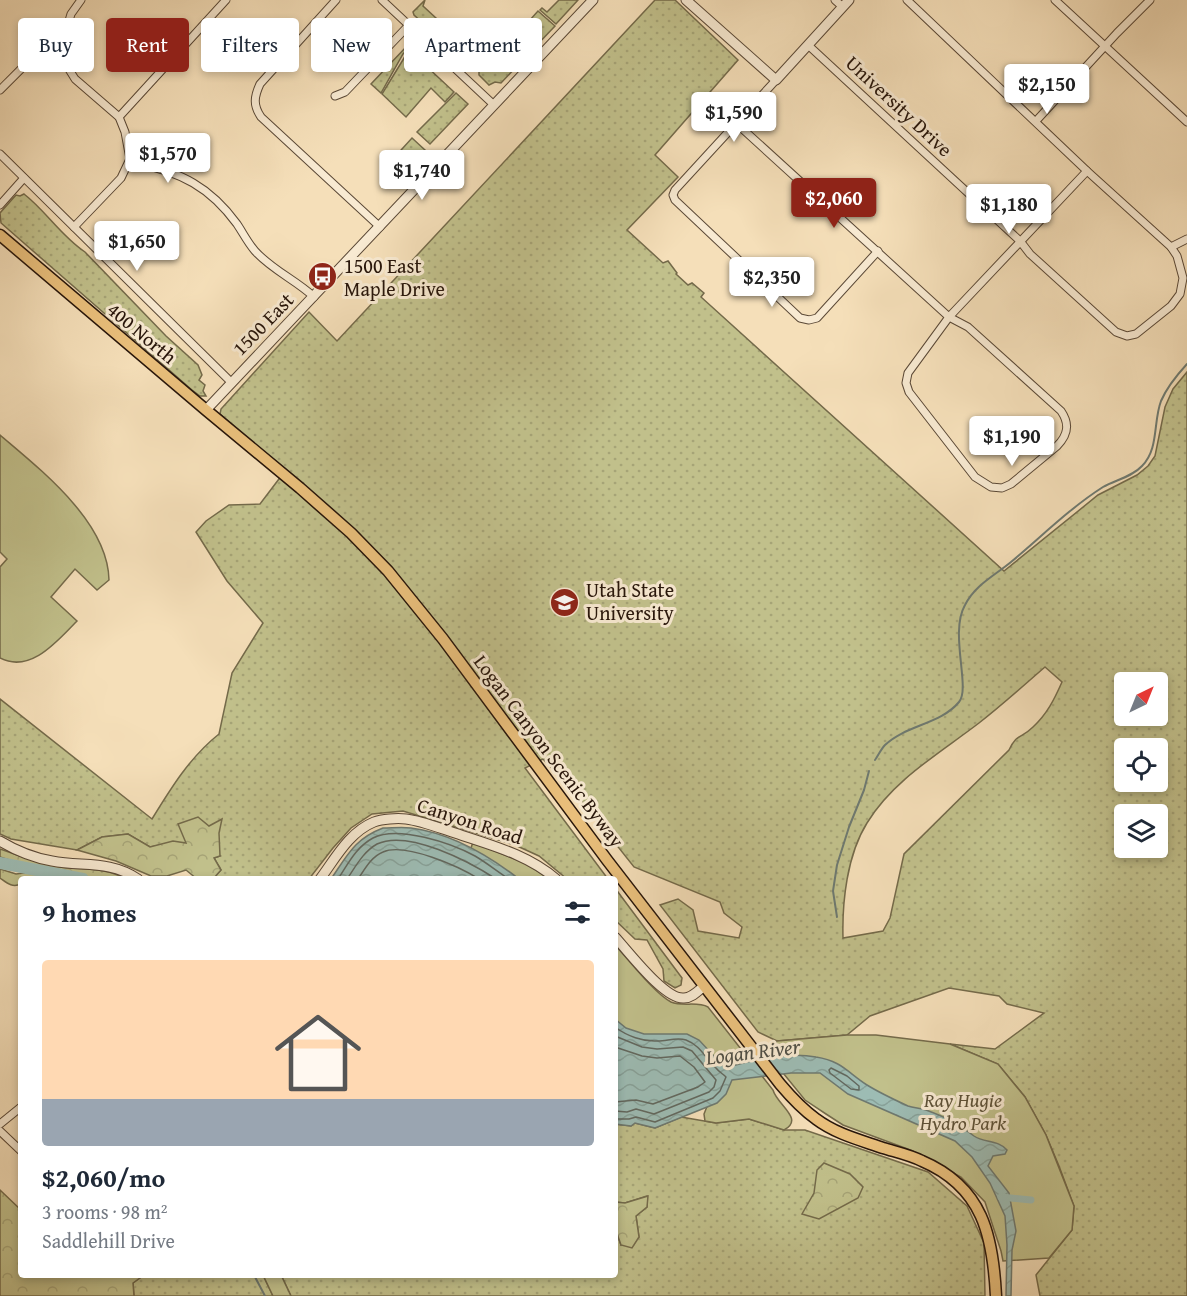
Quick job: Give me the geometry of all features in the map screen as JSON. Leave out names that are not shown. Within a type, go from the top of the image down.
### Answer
[{"type":"main road","name":"400 North","points":[[0,236],[206,410]]},
{"type":"main road","name":"Logan Canyon Scenic Byway","points":[[206,410],[309,495],[388,571],[443,639],[607,860],[798,1105],[817,1120],[853,1138],[922,1161],[946,1174],[974,1201],[985,1223],[994,1258],[996,1296]]},
{"type":"street","points":[[70,18],[81,0]]},
{"type":"street","points":[[119,117],[226,0]]},
{"type":"street","points":[[336,0],[260,84],[254,103],[261,117],[380,227]]},
{"type":"street","points":[[382,0],[404,20]]},
{"type":"street","name":"1500 East","points":[[206,410],[593,0]]},
{"type":"street","points":[[687,0],[776,80]]},
{"type":"street","points":[[907,0],[1087,171],[1171,247],[1187,239]]},
{"type":"street","points":[[1055,0],[1187,122]]},
{"type":"street","points":[[1036,121],[1150,0]]},
{"type":"street","points":[[843,2],[808,45],[675,190],[673,195],[675,200],[800,318],[809,320],[817,318],[878,251]]},
{"type":"street","points":[[335,96],[345,92],[404,30]]},
{"type":"street","name":"University Drive","points":[[808,45],[1116,332],[1126,336],[1136,334],[1171,306],[1180,294],[1183,278],[1178,256],[1171,247]]},
{"type":"street","points":[[0,90],[18,72]]},
{"type":"street","points":[[71,72],[119,117],[125,132],[130,159],[121,178],[74,227]]},
{"type":"street","points":[[459,72],[494,105]]},
{"type":"street","points":[[736,123],[949,317],[968,327],[1067,419],[1067,432],[1058,446],[1011,484],[1002,488],[991,487],[975,477],[909,392],[906,383],[908,373],[949,317],[1087,171]]},
{"type":"street","points":[[0,154],[232,383]]},
{"type":"street","points":[[130,159],[136,163],[183,176],[206,190],[225,209],[255,251],[314,297]]},
{"type":"street","points":[[0,205],[24,178]]},
{"type":"street","name":"Canyon Road","points":[[322,876],[349,840],[360,830],[375,822],[405,818],[523,856],[553,876]]},
{"type":"street","points":[[0,841],[10,847],[51,861],[106,865],[131,876]]},
{"type":"street","points":[[618,940],[670,994],[682,999],[689,997],[704,986]]},
{"type":"street","points":[[0,1124],[18,1109]]},
{"type":"street","points":[[0,1131],[18,1147]]},
{"type":"green space","points":[[425,0],[423,6],[436,18],[417,18],[413,12]]},
{"type":"green space","points":[[559,0],[578,0],[556,24],[540,10],[542,8],[547,12]]},
{"type":"green space","name":"Utah State University","points":[[655,0],[675,0],[738,60],[655,155],[678,177],[627,230],[663,263],[668,261],[676,274],[688,285],[692,283],[704,293],[701,297],[1004,571],[1098,495],[1137,475],[1148,466],[1155,456],[1165,407],[1173,389],[1187,372],[1187,1296],[1040,1296],[1036,1275],[1072,1230],[1074,1206],[1046,1135],[1025,1097],[998,1064],[950,1044],[995,1049],[1044,1013],[1007,1004],[999,996],[949,988],[870,1016],[847,1035],[777,1041],[758,1032],[660,905],[678,899],[693,910],[698,931],[739,938],[742,927],[724,913],[720,902],[634,867],[573,790],[543,759],[525,768],[606,876],[563,876],[539,856],[515,845],[403,811],[372,814],[351,828],[311,876],[216,876],[221,870],[214,858],[220,856],[201,848],[179,843],[150,847],[128,834],[102,837],[77,850],[11,839],[0,834],[0,699],[152,819],[190,763],[219,734],[232,673],[263,623],[227,581],[196,532],[206,521],[229,505],[260,504],[285,471],[220,414],[221,409],[309,312],[337,341]],"holes":[[[1045,667],[1062,682],[1053,701],[1038,722],[1017,738],[1009,750],[904,854],[890,918],[883,931],[843,938],[845,894],[850,864],[867,823],[890,793],[918,768],[979,723]]]},
{"type":"green space","points":[[538,11],[555,26],[542,40],[542,18],[532,18]]},
{"type":"green space","points":[[404,49],[404,53],[381,93],[371,84],[382,72],[392,72],[392,62]]},
{"type":"green space","points":[[404,58],[404,72],[433,72],[454,92],[445,102],[431,88],[406,117],[382,94]]},
{"type":"green space","points":[[479,72],[511,72],[501,83],[495,82],[489,85],[479,75]]},
{"type":"green space","points":[[456,93],[468,104],[430,144],[417,132]]},
{"type":"green space","points":[[412,138],[425,150],[405,172],[392,160]]},
{"type":"green space","points":[[24,194],[198,365],[202,375],[199,380],[205,385],[203,391],[206,396],[200,396],[192,390],[1,223],[0,213],[16,195]]},
{"type":"green space","points":[[0,435],[52,481],[85,518],[106,559],[109,580],[97,590],[75,569],[51,597],[77,621],[43,653],[22,662],[11,662],[0,658],[0,567],[7,559],[0,552]]},
{"type":"green space","points":[[198,817],[209,826],[222,819],[219,833],[220,856],[214,858],[221,870],[216,876],[193,876],[186,870],[167,876],[151,876],[116,861],[77,850],[102,837],[128,834],[150,847],[173,841],[186,843],[178,824]]},
{"type":"green space","points":[[473,842],[527,864],[545,876],[503,876],[470,851]]},
{"type":"green space","points":[[0,849],[60,867],[110,872],[120,876],[79,876],[31,867],[0,857]]},
{"type":"green space","points":[[0,869],[16,874],[32,872],[50,876],[18,876],[18,885],[12,885],[0,878]]},
{"type":"green space","points":[[618,892],[682,978],[681,985],[675,988],[664,981],[663,969],[647,940],[635,939],[618,923]]},
{"type":"green space","points":[[618,948],[650,984],[671,1002],[708,1007],[788,1111],[792,1121],[790,1126],[784,1130],[749,1119],[716,1123],[705,1121],[704,1114],[708,1104],[647,1044],[618,1028]]},
{"type":"green space","name":"Ray Hugie Hydro Park","points":[[876,1035],[950,1044],[998,1064],[1025,1097],[1046,1135],[1074,1206],[1072,1230],[1049,1258],[1003,1261],[985,1202],[961,1177],[913,1151],[843,1125],[805,1100],[766,1052],[777,1041]]},
{"type":"green space","points":[[681,1117],[716,1123],[749,1119],[784,1130],[805,1130],[928,1172],[967,1206],[984,1243],[985,1296],[291,1296],[282,1278],[618,1278],[618,1236],[621,1245],[639,1237],[636,1216],[647,1207],[647,1196],[625,1203],[618,1202],[618,1124],[631,1126],[635,1123],[655,1128]]},
{"type":"green space","points":[[824,1163],[850,1174],[863,1187],[858,1198],[819,1219],[802,1214],[814,1193],[817,1170]]},
{"type":"green space","points":[[0,1190],[18,1207],[18,1278],[140,1278],[133,1283],[134,1296],[0,1296]]},
{"type":"green space","points":[[648,1196],[647,1207],[636,1216],[639,1237],[632,1248],[621,1245],[618,1236],[618,1202],[625,1203]]},
{"type":"green space","points":[[140,1278],[264,1278],[273,1296],[134,1296],[133,1283]]},
{"type":"green space","points":[[264,1278],[282,1278],[291,1296],[273,1296]]},
{"type":"water","points":[[383,828],[411,828],[440,835],[468,846],[515,876],[333,876],[358,843]]},
{"type":"water","points":[[618,1021],[626,1028],[644,1034],[687,1034],[699,1040],[725,1068],[794,1055],[825,1059],[839,1064],[867,1085],[888,1096],[908,1106],[939,1115],[978,1138],[996,1143],[1007,1150],[1005,1154],[993,1156],[988,1166],[1009,1193],[1016,1231],[1012,1250],[1011,1296],[1006,1296],[1005,1216],[990,1183],[972,1157],[955,1141],[848,1094],[820,1073],[791,1073],[732,1080],[726,1094],[717,1103],[655,1128],[635,1123],[631,1126],[618,1124]]},
{"type":"waterway","points":[[875,760],[893,738],[943,715],[959,702],[963,685],[959,630],[961,617],[969,598],[979,586],[1079,504],[1103,487],[1128,476],[1142,466],[1151,452],[1161,401],[1172,382],[1187,364]]},
{"type":"waterway","points":[[837,917],[833,891],[837,865],[869,771]]},
{"type":"waterway","name":"Logan River","points":[[0,863],[67,876]]},
{"type":"waterway","points":[[1001,1197],[1031,1200]]},
{"type":"waterway","points":[[256,1278],[265,1296]]},
{"type":"place","name":"1500 East Maple Drive","points":[[323,277]]},
{"type":"place","name":"Utah State University","points":[[565,602]]}]
